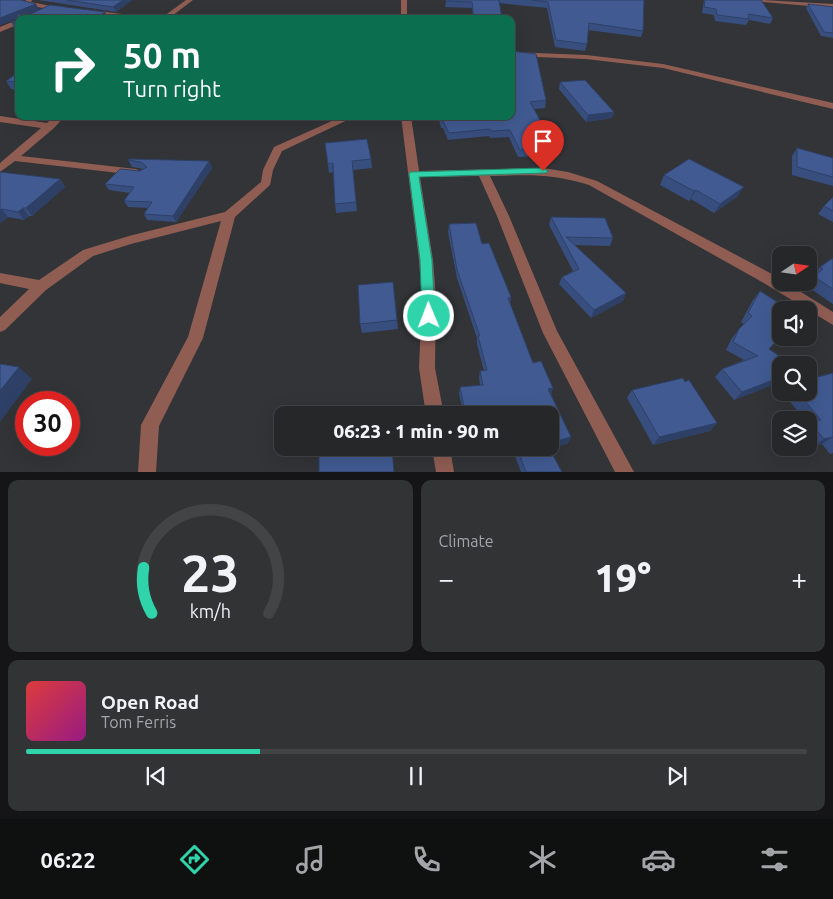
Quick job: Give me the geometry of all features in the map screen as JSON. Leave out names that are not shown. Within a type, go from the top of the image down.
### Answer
[{"type":"street","points":[[29,0],[27,3],[30,4],[68,10]]},
{"type":"street","points":[[169,15],[190,0]]},
{"type":"street","points":[[404,0],[404,15]]},
{"type":"street","points":[[763,0],[833,6]]},
{"type":"street","points":[[37,13],[50,8]]},
{"type":"street","points":[[77,11],[112,15]]},
{"type":"street","points":[[0,30],[15,23]]},
{"type":"street","points":[[515,54],[586,57],[663,66],[833,106]]},
{"type":"street","points":[[0,119],[51,126]]},
{"type":"street","points":[[0,169],[56,120]]},
{"type":"street","points":[[0,326],[41,286],[88,253],[129,240],[229,215],[266,183],[268,170],[278,149],[342,120]]},
{"type":"street","points":[[407,120],[426,260],[429,298],[427,368],[433,406]]},
{"type":"street","points":[[14,158],[143,173]]},
{"type":"street","points":[[482,171],[503,216],[550,333],[625,472]]},
{"type":"street","points":[[414,174],[543,171],[564,174],[593,183],[767,278],[833,319]]},
{"type":"street","points":[[147,472],[150,425],[195,338],[229,215]]},
{"type":"street","points":[[0,278],[41,286]]},
{"type":"street","points":[[442,456],[445,472]]},
{"type":"building","points":[[0,0],[21,0],[36,4],[0,18]]},
{"type":"building","points":[[67,0],[123,0],[113,7]]},
{"type":"building","points":[[499,0],[501,15],[474,15],[472,2],[446,1]]},
{"type":"building","points":[[531,0],[644,0],[643,31],[589,23],[587,44],[556,40],[548,2]]},
{"type":"building","points":[[705,0],[761,0],[773,18],[748,14],[749,19],[717,15],[716,9],[704,7]]},
{"type":"building","points":[[808,4],[833,7],[833,33],[824,32]]},
{"type":"building","points":[[50,5],[105,12],[101,15],[28,15]]},
{"type":"building","points":[[515,51],[536,54],[546,100],[530,102],[555,147],[520,150],[510,130],[490,131],[490,129],[449,133],[443,121],[441,121],[515,120]]},
{"type":"building","points":[[15,75],[15,82],[6,81]]},
{"type":"building","points":[[585,80],[614,112],[588,115],[560,82]]},
{"type":"building","points":[[367,139],[371,159],[352,161],[356,202],[335,204],[333,163],[328,164],[325,143]]},
{"type":"building","points":[[797,148],[833,158],[833,177],[797,167]]},
{"type":"building","points":[[689,159],[744,187],[720,204],[664,175]]},
{"type":"building","points":[[128,160],[209,161],[173,216],[144,214],[152,202],[124,201],[134,187],[105,184],[120,169],[140,171],[147,167],[141,162]]},
{"type":"building","points":[[0,172],[60,179],[26,208],[18,212],[0,210]]},
{"type":"building","points":[[833,197],[833,211],[824,206]]},
{"type":"building","points":[[551,217],[605,218],[613,238],[566,237],[626,293],[594,310],[562,277],[579,269]]},
{"type":"building","points":[[476,223],[482,244],[489,243],[511,297],[508,298],[533,363],[541,361],[553,388],[548,389],[556,406],[464,406],[460,387],[483,385],[480,371],[487,370],[478,336],[480,336],[457,270],[449,224]]},
{"type":"building","points":[[833,258],[833,289],[818,279],[818,272],[823,269],[820,267]]},
{"type":"building","points":[[393,282],[397,320],[360,324],[358,285]]},
{"type":"building","points":[[760,291],[776,301],[772,301],[772,346],[769,349],[780,356],[772,356],[772,380],[742,392],[722,369],[758,356],[733,342],[739,329],[752,316],[748,313]]},
{"type":"building","points":[[0,364],[19,367],[0,391]]},
{"type":"building","points":[[833,373],[833,437],[824,439],[817,431],[817,421],[821,420],[817,415],[817,411],[813,411],[805,401],[817,401],[817,377]]},
{"type":"building","points":[[683,378],[685,382],[689,380],[717,423],[659,437],[632,390]]},
{"type":"building","points":[[559,412],[571,437],[559,440]]},
{"type":"building","points":[[319,456],[393,456],[394,472],[319,472]]},
{"type":"building","points":[[520,456],[553,456],[562,472],[526,472]]},
{"type":"route","points":[[429,316],[426,260],[414,174],[543,171]]}]
